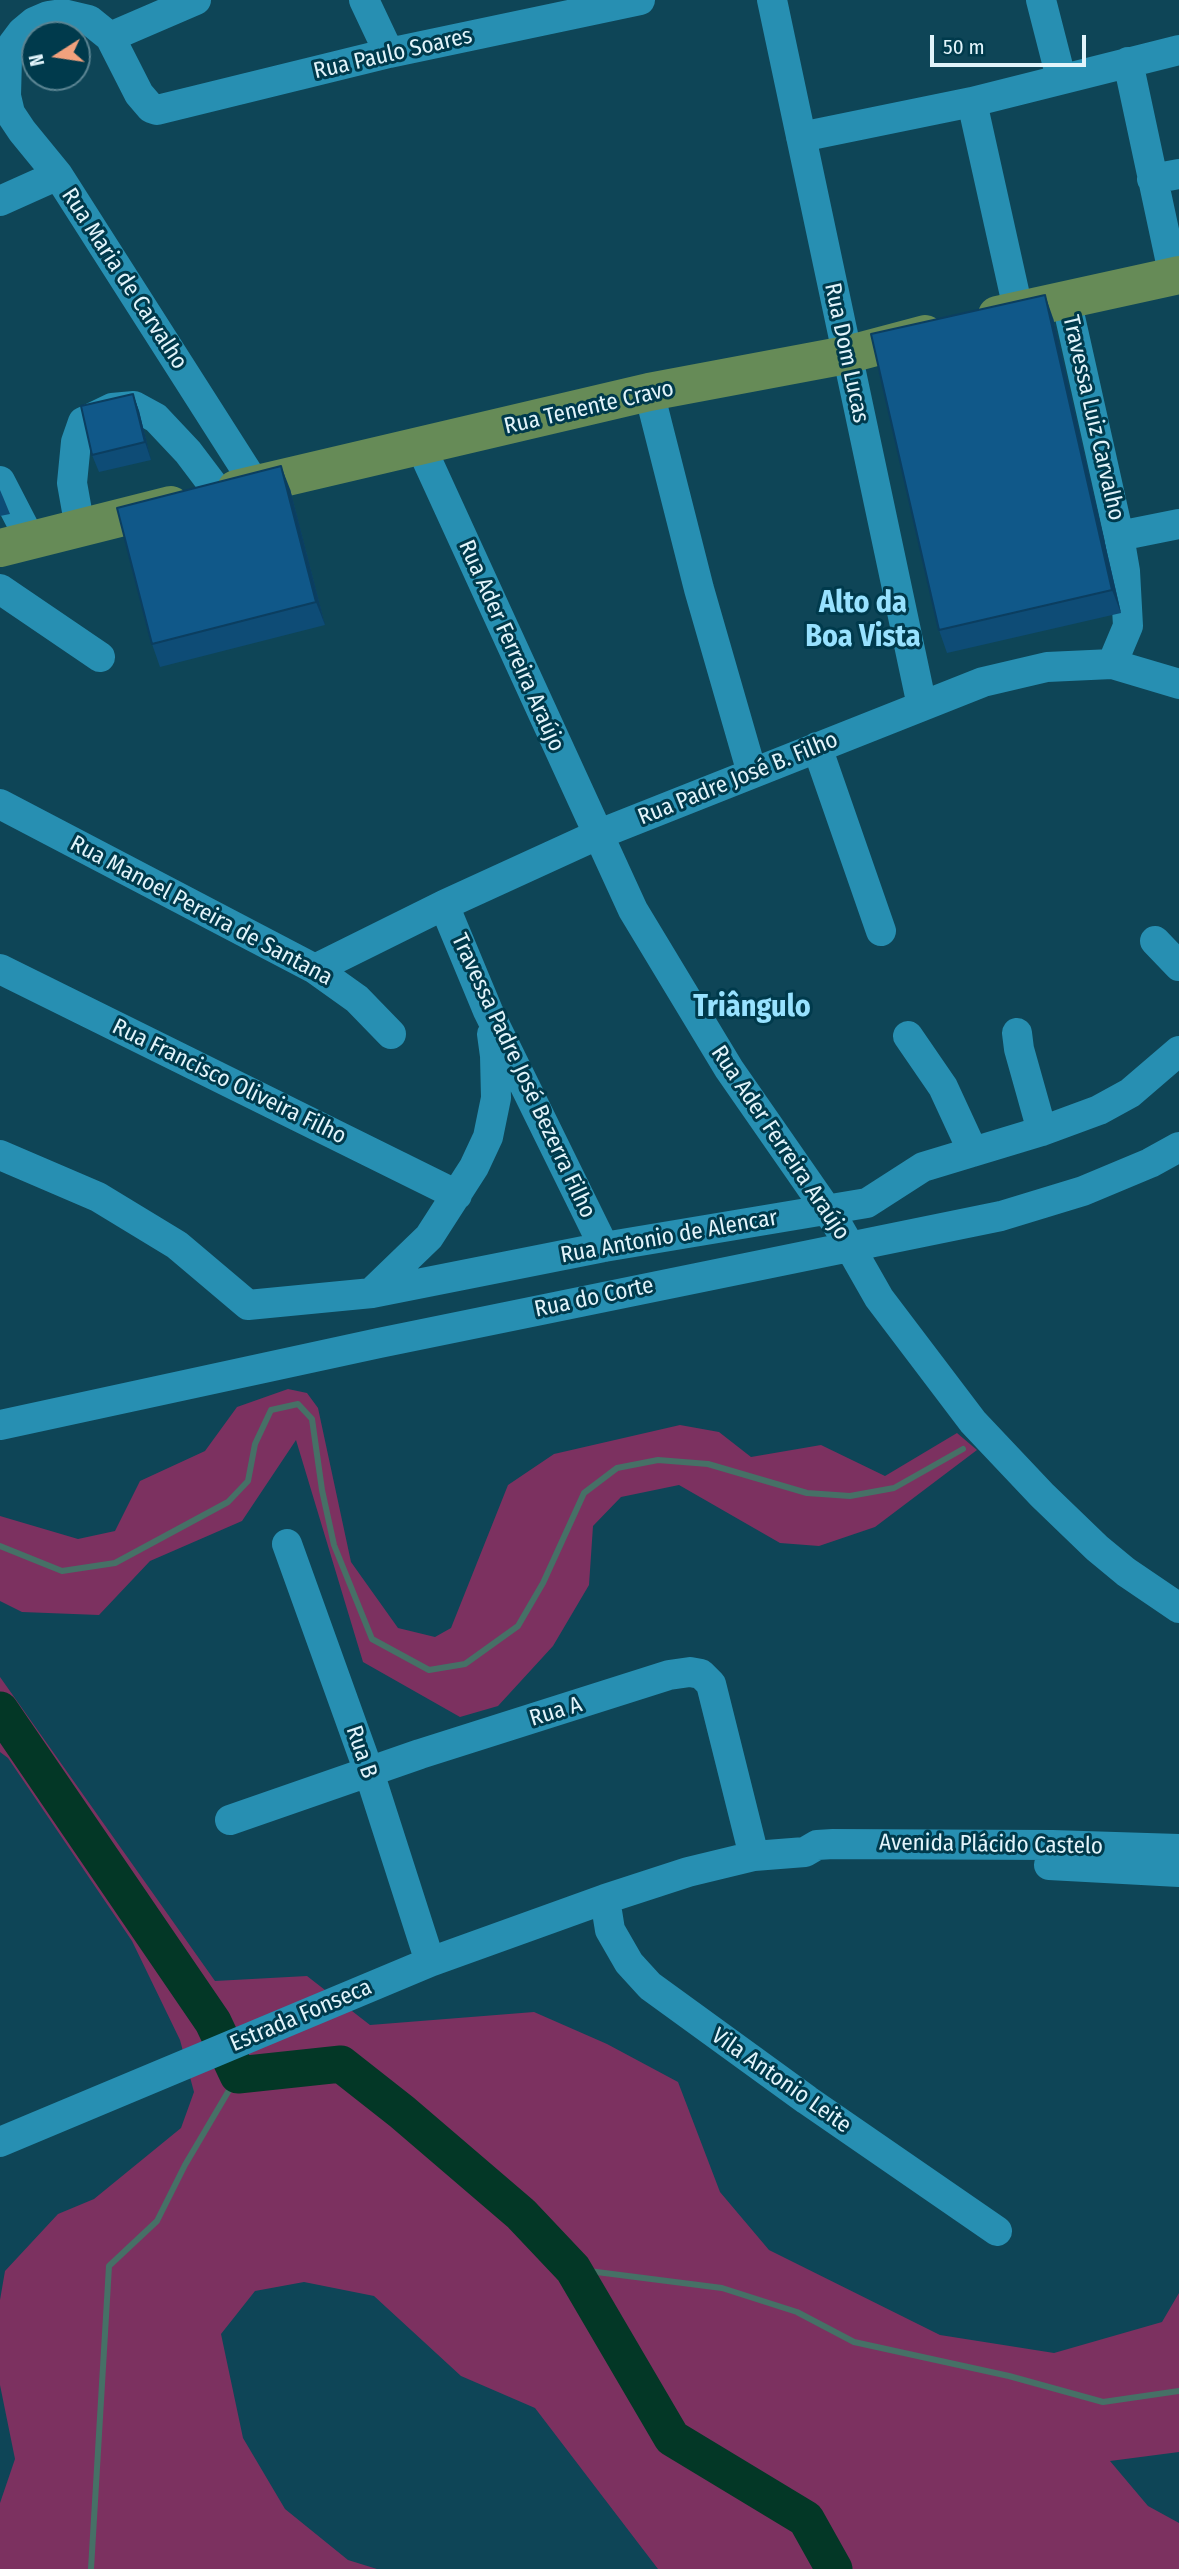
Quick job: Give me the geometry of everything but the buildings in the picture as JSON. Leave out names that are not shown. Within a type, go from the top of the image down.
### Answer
[{"type":"main road","name":"Rua Tenente Cravo","points":[[15,545],[237,489],[649,392],[846,355],[1018,309],[1177,276]]},
{"type":"street","points":[[3,74],[13,44],[22,32],[60,7],[89,20],[110,37],[196,0]]},
{"type":"street","points":[[364,0],[389,53]]},
{"type":"street","name":"Rua Paulo Soares","points":[[110,37],[148,105],[158,110],[389,53],[640,0]]},
{"type":"street","name":"Rua Dom Lucas","points":[[772,0],[922,706]]},
{"type":"street","points":[[1041,0],[1061,78]]},
{"type":"street","points":[[801,137],[972,102],[1179,50]]},
{"type":"street","points":[[1128,62],[1166,177],[1177,276]]},
{"type":"street","name":"Rua Maria de Carvalho","points":[[3,74],[10,113],[58,175],[237,489]]},
{"type":"street","points":[[972,102],[1018,309]]},
{"type":"street","points":[[0,201],[58,175]]},
{"type":"street","name":"Travessa Luiz Carvalho","points":[[1066,299],[1125,571],[1128,626],[1112,664]]},
{"type":"street","points":[[649,392],[699,589],[752,773]]},
{"type":"street","points":[[80,528],[72,483],[76,442],[83,422],[112,408],[134,406],[156,418],[188,452],[237,489]]},
{"type":"street","name":"Rua Ader Ferreira Araújo","points":[[421,447],[633,910],[729,1069],[827,1210],[879,1298],[973,1422],[1097,1548],[1126,1572],[1179,1608]]},
{"type":"street","points":[[0,481],[15,545]]},
{"type":"street","name":"Travessa Luiz Carvalho","points":[[1119,536],[1179,524]]},
{"type":"street","points":[[0,589],[100,657]]},
{"type":"street","name":"Rua Padre José B. Filho","points":[[316,969],[444,905],[597,835],[983,682],[1048,667],[1112,664],[1179,684]]},
{"type":"street","points":[[817,747],[881,931]]},
{"type":"street","name":"Rua Manoel Pereira de Santana","points":[[0,804],[316,969],[357,999],[391,1034]]},
{"type":"street","name":"Travessa Padre José Bezerra Filho","points":[[444,905],[488,1010],[604,1247]]},
{"type":"street","points":[[1155,941],[1179,965]]},
{"type":"street","name":"Rua Francisco Oliveira Filho","points":[[0,969],[457,1195]]},
{"type":"street","points":[[372,1293],[429,1237],[457,1195],[488,1137],[494,1117],[495,1056],[488,1010]]},
{"type":"street","points":[[1017,1033],[1042,1131]]},
{"type":"street","points":[[908,1036],[943,1087],[973,1152]]},
{"type":"street","name":"Rua Antonio de Alencar","points":[[0,1154],[98,1197],[177,1245],[248,1305],[372,1293],[604,1247],[867,1203],[923,1167],[1042,1131],[1099,1110],[1130,1093],[1179,1051]]},
{"type":"street","name":"Rua do Corte","points":[[0,1425],[379,1342],[1001,1216],[1083,1191],[1150,1163],[1179,1147]]},
{"type":"street","name":"Rua B","points":[[287,1544],[369,1772],[430,1962]]},
{"type":"street","name":"Rua A","points":[[230,1820],[669,1675],[690,1672],[701,1674],[711,1684],[754,1857]]},
{"type":"street","name":"Avenida Plácido Castelo","points":[[1127,1858],[1179,1849]]},
{"type":"street","name":"Avenida Plácido Castelo","points":[[605,1899],[688,1872],[754,1857],[805,1852],[818,1858],[836,1860],[1051,1855],[1127,1858],[1179,1871]]},
{"type":"street","name":"Estrada Fonseca","points":[[0,2142],[430,1962],[605,1899]]},
{"type":"street","name":"Vila Antonio Leite","points":[[605,1899],[610,1930],[629,1963],[650,1986],[807,2100],[998,2231]]},
{"type":"shaded area","points":[[288,1389],[307,1393],[318,1408],[351,1562],[398,1628],[435,1637],[451,1628],[508,1485],[554,1454],[680,1425],[719,1432],[751,1457],[821,1445],[885,1476],[957,1433],[977,1450],[875,1527],[819,1546],[780,1543],[679,1485],[621,1497],[593,1526],[589,1585],[553,1646],[498,1706],[460,1717],[363,1662],[296,1440],[242,1521],[150,1561],[99,1615],[22,1612],[0,1601],[0,1516],[78,1539],[115,1531],[140,1481],[205,1451],[237,1407]]},
{"type":"shaded area","points":[[0,1677],[215,1981],[307,1976],[370,2025],[534,2012],[607,2044],[678,2082],[720,2192],[769,2250],[940,2335],[1054,2353],[1162,2322],[1179,2293],[1179,2452],[1110,2461],[1148,2506],[1179,2523],[1179,2569],[658,2569],[535,2408],[461,2376],[374,2296],[304,2282],[255,2291],[221,2334],[243,2438],[285,2509],[348,2560],[377,2569],[0,2569],[0,2503],[15,2459],[0,2385],[0,2300],[5,2271],[58,2214],[94,2199],[181,2128],[194,2092],[180,2040],[132,1941],[8,1758],[0,1752]]},
{"type":"waterway","points":[[0,1546],[62,1571],[115,1563],[228,1502],[248,1481],[255,1444],[271,1410],[298,1404],[312,1419],[322,1490],[334,1545],[372,1639],[429,1670],[465,1664],[518,1626],[543,1583],[584,1493],[617,1468],[658,1460],[708,1464],[807,1493],[850,1496],[894,1488],[963,1449]]},
{"type":"waterway","points":[[0,1710],[213,2022],[238,2075],[341,2064],[402,2112],[521,2214],[573,2269],[672,2438],[806,2519],[834,2569]]},
{"type":"waterway","points":[[91,2569],[109,2266],[157,2221],[185,2165],[238,2075]]},
{"type":"waterway","points":[[573,2269],[722,2288],[797,2312],[854,2342],[1009,2376],[1103,2402],[1179,2391]]},
{"type":"district","name":"Alto da Boa Vista","points":[[863,621]]},
{"type":"district","name":"Triângulo","points":[[752,1008]]}]
